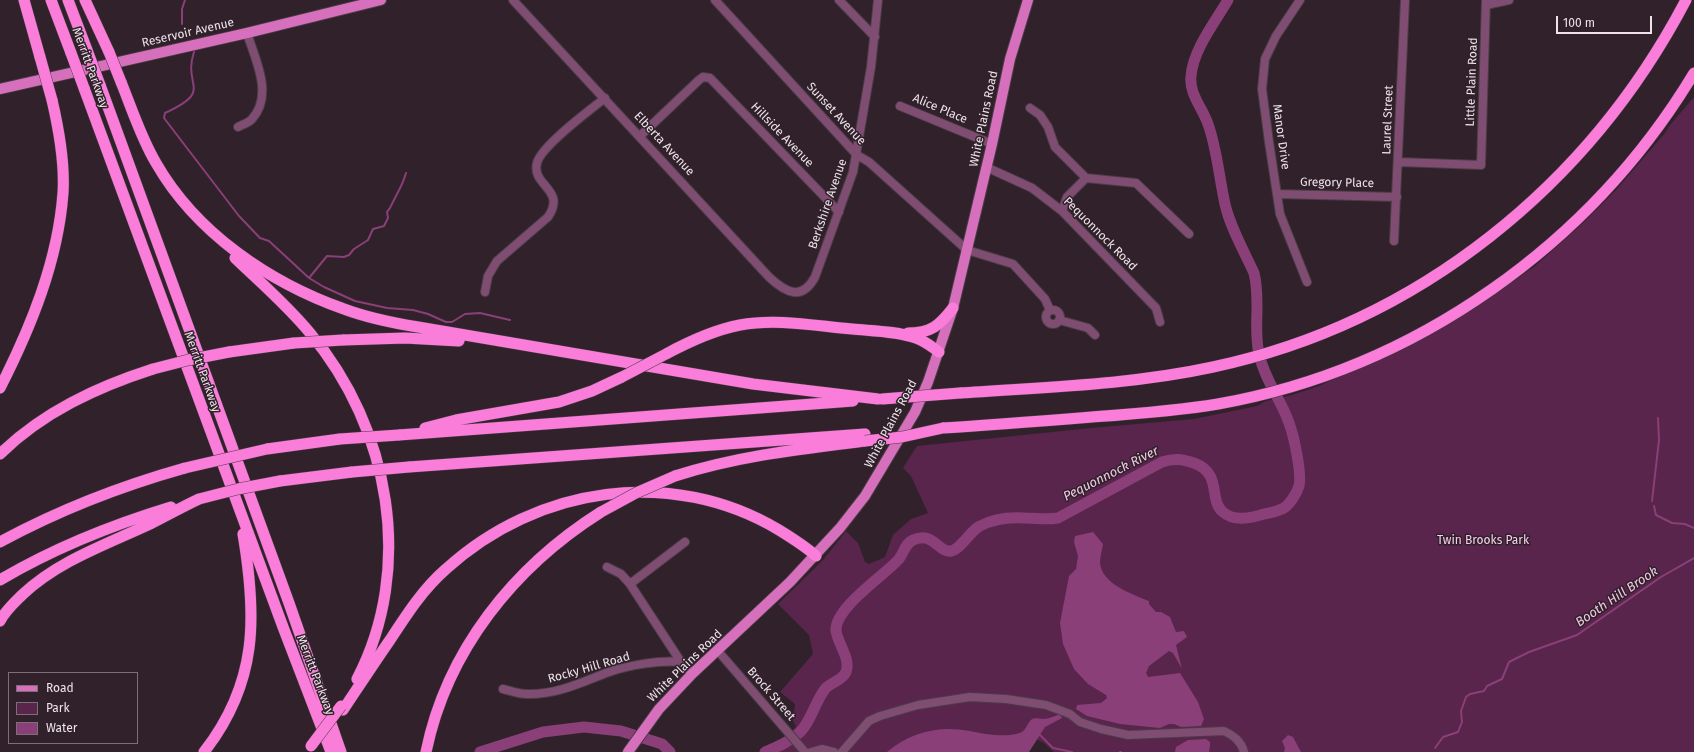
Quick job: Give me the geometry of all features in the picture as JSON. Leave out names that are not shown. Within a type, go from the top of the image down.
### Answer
[{"type":"highway","points":[[0,388],[31,321],[48,272],[59,229],[63,192],[63,165],[59,131],[52,100],[24,0]]},
{"type":"highway","name":"Merritt Parkway","points":[[51,0],[238,506],[331,752]]},
{"type":"highway","name":"Merritt Parkway","points":[[68,0],[292,611],[341,752]]},
{"type":"highway","points":[[85,0],[121,82],[139,128],[156,163],[174,190],[192,212],[310,333],[348,388],[376,455],[387,511],[389,552],[387,577],[382,607],[373,642],[359,675],[342,708]]},
{"type":"highway","points":[[0,542],[52,516],[94,498],[139,482],[185,468],[267,449],[340,439],[1145,379],[1191,372],[1237,362],[1292,345],[1347,323],[1409,292],[1468,254],[1521,212],[1573,161],[1618,108],[1658,50],[1686,0]]},
{"type":"highway","points":[[426,750],[433,725],[450,679],[477,630],[492,608],[508,590],[544,556],[578,528],[601,512],[636,493],[676,476],[709,466],[865,438],[943,428],[1173,411],[1249,398],[1306,382],[1364,360],[1422,333],[1475,301],[1528,263],[1575,222],[1614,182],[1657,128],[1694,73]]},
{"type":"highway","points":[[192,212],[223,241],[253,264],[317,299],[346,310],[402,324],[753,384],[880,399]]},
{"type":"highway","points":[[399,435],[456,420],[559,402],[592,391],[713,332],[753,323],[787,323],[892,333],[915,333],[928,331],[938,325],[953,308]]},
{"type":"highway","points":[[892,333],[917,338],[939,352]]},
{"type":"highway","points":[[0,454],[35,424],[67,405],[109,385],[153,369],[228,352],[294,343],[343,340],[427,339],[490,343],[553,350]]},
{"type":"highway","points":[[0,580],[44,557],[95,534],[146,515],[199,498],[280,481],[409,467],[865,438]]},
{"type":"highway","points":[[308,749],[342,708],[417,600],[436,578],[457,559],[488,536],[521,519],[554,506],[590,497],[630,492],[670,493],[696,497],[721,503],[753,516],[793,539],[816,556]]},
{"type":"highway","points":[[0,621],[24,593],[61,566],[150,524],[199,498]]},
{"type":"highway","points":[[204,752],[216,737],[239,692],[246,669],[252,615],[252,595],[238,506]]},
{"type":"main road","name":"Reservoir Avenue","points":[[0,89],[247,33],[381,0]]},
{"type":"main road","name":"White Plains Road","points":[[628,752],[648,722],[692,674],[718,651],[816,556],[865,496],[915,412],[939,352],[953,308],[992,144],[1011,54],[1025,1]]},
{"type":"street","name":"Elberta Avenue","points":[[513,0],[775,283],[788,291],[802,292]]},
{"type":"street","name":"Sunset Avenue","points":[[715,0],[857,155],[869,162],[967,250]]},
{"type":"street","points":[[839,0],[875,37]]},
{"type":"street","name":"Berkshire Avenue","points":[[802,292],[808,288],[815,276],[847,192],[857,155],[875,37],[878,0]]},
{"type":"street","name":"Manor Drive","points":[[1300,0],[1276,36],[1265,59],[1262,89],[1280,214],[1307,282]]},
{"type":"street","name":"Laurel Street","points":[[1394,241],[1399,162],[1405,0]]},
{"type":"street","points":[[1486,2],[1509,0]]},
{"type":"street","name":"Little Plain Road","points":[[1399,162],[1481,165],[1486,2]]},
{"type":"street","points":[[238,126],[251,120],[260,108],[263,94],[262,81],[247,33]]},
{"type":"street","name":"Hillside Avenue","points":[[640,136],[699,80],[707,77],[713,80],[839,212]]},
{"type":"street","points":[[485,292],[488,276],[497,261],[548,217],[552,210],[554,201],[553,195],[539,178],[536,171],[540,156],[549,145],[605,98]]},
{"type":"street","name":"Alice Place","points":[[900,106],[992,144]]},
{"type":"street","points":[[1030,108],[1040,115],[1048,127],[1055,147],[1086,178],[1136,183],[1189,234]]},
{"type":"street","name":"Pequonnock Road","points":[[986,167],[1032,188],[1062,211],[1156,308],[1160,322]]},
{"type":"street","points":[[1062,211],[1067,197],[1086,178]]},
{"type":"street","name":"Gregory Place","points":[[1277,194],[1397,197]]},
{"type":"street","points":[[967,250],[1013,264],[1046,299],[1050,310]]},
{"type":"street","points":[[1050,310],[1046,313],[1047,322],[1055,324],[1059,320]]},
{"type":"street","points":[[1050,310],[1058,312],[1059,320]]},
{"type":"street","points":[[1059,320],[1088,328],[1095,335]]},
{"type":"street","points":[[630,584],[685,542]]},
{"type":"street","points":[[607,566],[621,574],[630,584],[681,662],[692,674]]},
{"type":"street","name":"Brock Street","points":[[718,651],[805,752]]},
{"type":"street","name":"Rocky Hill Road","points":[[503,689],[526,694],[540,694],[562,690],[610,671],[670,661],[681,662]]},
{"type":"street","points":[[842,752],[869,721],[880,716],[918,706],[970,697],[1006,699],[1046,705],[1070,714],[1080,722],[1100,729],[1128,735],[1224,731],[1234,736],[1244,752]]},
{"type":"street","points":[[811,752],[822,749],[834,752]]},
{"type":"green space","name":"Twin Brooks Park","points":[[1694,97],[1694,752],[1054,752],[1044,743],[1028,735],[901,752],[766,752],[788,738],[796,726],[793,721],[795,704],[780,692],[813,654],[809,635],[778,604],[823,560],[846,531],[858,543],[865,562],[869,564],[885,557],[893,535],[911,519],[928,513],[911,476],[903,468],[917,446],[1194,419],[1257,406],[1266,401],[1292,395],[1319,386],[1433,331],[1475,308],[1535,266],[1584,222],[1616,190]]},
{"type":"water","points":[[1093,532],[1103,544],[1100,563],[1106,577],[1119,587],[1149,601],[1149,604],[1156,612],[1161,612],[1170,617],[1176,632],[1184,631],[1187,637],[1176,645],[1182,669],[1173,653],[1169,651],[1149,666],[1146,673],[1148,677],[1180,673],[1198,702],[1204,719],[1201,726],[1181,727],[1174,724],[1169,724],[1160,728],[1120,724],[1087,716],[1076,709],[1077,705],[1101,703],[1107,698],[1106,695],[1088,684],[1074,669],[1063,644],[1060,623],[1069,576],[1076,569],[1078,556],[1074,542],[1075,536]]},
{"type":"water","points":[[1060,714],[1062,718],[1045,727],[1029,752],[887,752],[905,739],[926,732],[959,729],[993,735],[1011,735],[1022,732],[1032,719],[1043,719]]},
{"type":"water","points":[[1288,735],[1293,737],[1301,752],[1284,752],[1285,748],[1282,741]]},
{"type":"water","points":[[1206,739],[1210,742],[1209,752],[1175,752],[1176,747],[1188,740]]},
{"type":"waterway","points":[[182,24],[182,9],[185,0]]},
{"type":"waterway","name":"Pequonnock River","points":[[765,752],[787,742],[799,733],[810,718],[825,689],[844,675],[846,672],[847,662],[836,631],[838,622],[843,612],[851,602],[899,559],[906,546],[913,540],[926,538],[946,551],[951,551],[955,550],[976,528],[991,522],[1014,518],[1058,518],[1162,462],[1170,460],[1186,461],[1203,468],[1212,480],[1216,501],[1219,507],[1223,512],[1232,517],[1248,518],[1279,510],[1284,508],[1295,495],[1300,480],[1297,455],[1291,429],[1286,414],[1265,373],[1257,344],[1257,293],[1254,273],[1227,213],[1211,134],[1208,124],[1194,95],[1191,83],[1193,66],[1200,46],[1228,0]]},
{"type":"waterway","points":[[194,52],[191,64],[194,87],[193,93],[189,99],[165,113],[164,118],[239,216],[260,238],[269,241],[309,278],[324,287],[355,301],[387,308],[413,310],[428,314],[446,322],[452,322],[465,314],[480,313],[510,320]]},
{"type":"waterway","points":[[309,278],[327,256],[344,257],[349,255],[354,249],[368,240],[373,229],[384,226],[388,218],[387,212],[401,187],[406,173]]},
{"type":"waterway","points":[[1652,501],[1659,440],[1658,418]]},
{"type":"waterway","name":"Booth Hill Brook","points":[[1654,506],[1656,515],[1672,523],[1685,524],[1694,528]]},
{"type":"waterway","name":"Booth Hill Brook","points":[[1435,748],[1443,737],[1458,732],[1462,722],[1461,711],[1466,697],[1470,694],[1484,691],[1487,686],[1502,679],[1509,662],[1529,652],[1577,635],[1661,577],[1694,558]]},
{"type":"waterway","name":"Pequonnock River","points":[[480,752],[543,732],[584,727],[621,731],[662,744],[670,752]]},
{"type":"waterway","name":"Booth Hill Brook","points":[[1039,734],[1053,748],[1072,752]]}]
